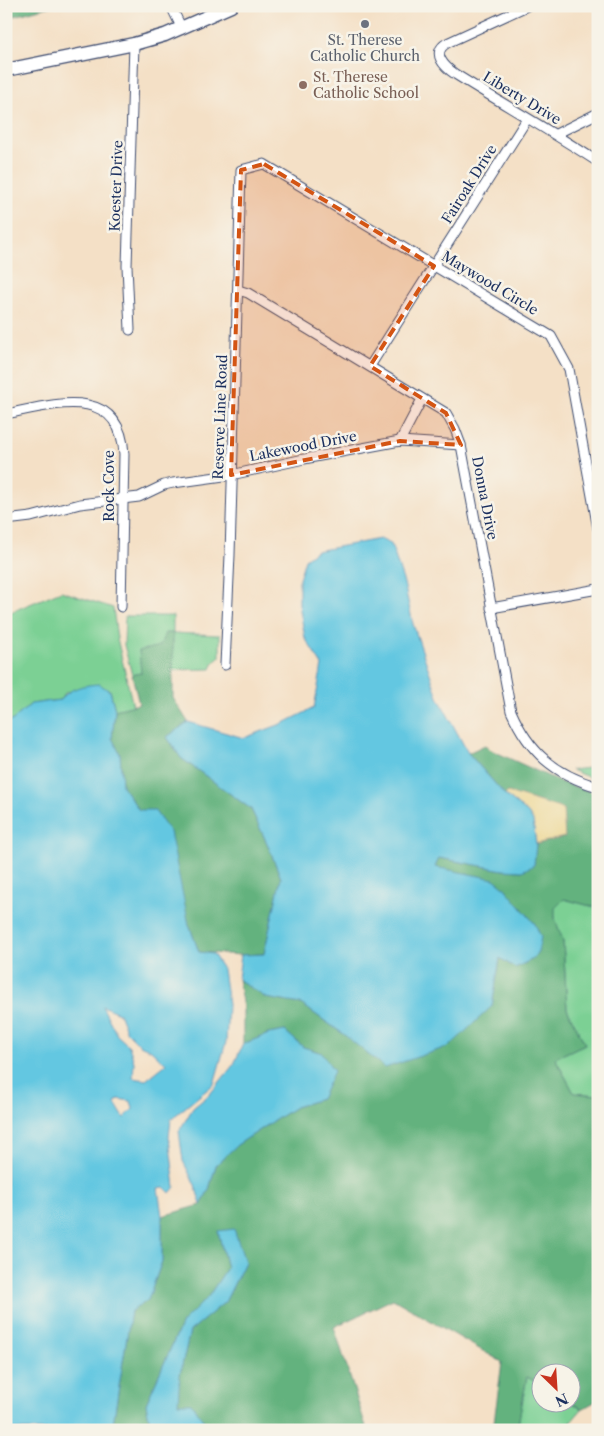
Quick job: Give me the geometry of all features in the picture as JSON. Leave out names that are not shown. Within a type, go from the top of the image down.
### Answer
[{"type":"main road","points":[[6,70],[134,44],[182,30],[231,6]]},
{"type":"street","points":[[171,6],[182,30]]},
{"type":"street","name":"Liberty Drive","points":[[527,6],[446,43],[438,53],[448,69],[556,134],[598,162]]},
{"type":"street","name":"Koester Drive","points":[[130,330],[128,266],[134,44]]},
{"type":"street","points":[[556,134],[598,113]]},
{"type":"street","name":"Fairoak Drive","points":[[370,366],[527,118]]},
{"type":"street","name":"Maywood Circle","points":[[240,170],[264,164],[551,336],[569,369],[598,529]]},
{"type":"street","name":"Reserve Line Road","points":[[225,665],[230,555],[240,170]]},
{"type":"street","name":"Donna Drive","points":[[238,290],[248,293],[446,413],[461,445],[510,711],[521,733],[542,757],[566,774],[598,787]]},
{"type":"street","points":[[400,442],[422,399]]},
{"type":"street","name":"Rock Cove","points":[[6,414],[66,402],[80,403],[103,410],[116,424],[123,442],[121,607]]},
{"type":"street","name":"Lakewood Drive","points":[[6,520],[31,517],[80,504],[147,494],[164,485],[173,483],[231,475],[304,458],[400,442],[461,445]]},
{"type":"street","points":[[491,608],[598,588]]},
{"type":"highlighted area","points":[[264,164],[434,266],[370,366],[446,413],[461,445],[400,441],[231,475],[241,170]]},
{"type":"green space","points":[[6,6],[51,6],[7,18]]},
{"type":"green space","points":[[61,591],[113,608],[117,638],[133,706],[115,710],[110,690],[66,692],[60,700],[31,704],[13,720],[6,723],[6,614]]},
{"type":"green space","points":[[125,616],[173,616],[173,633],[160,646],[141,673],[132,675],[124,645]]},
{"type":"green space","points":[[165,633],[173,633],[173,698],[188,722],[167,737],[181,758],[251,809],[281,878],[264,954],[241,955],[199,952],[139,810],[122,786],[120,754],[112,739],[115,710],[139,704],[132,675],[141,673],[139,651],[160,646]]},
{"type":"green space","points":[[173,633],[220,635],[220,657],[214,662],[211,669],[171,670]]},
{"type":"green space","points":[[485,745],[491,750],[563,783],[598,794],[598,908],[564,899],[555,908],[555,919],[563,941],[567,1009],[585,1044],[555,1058],[574,1093],[598,1095],[598,1400],[582,1409],[582,1364],[532,1364],[532,1380],[527,1377],[517,1430],[493,1430],[502,1362],[393,1299],[334,1327],[367,1430],[207,1430],[203,1419],[177,1404],[180,1374],[190,1331],[225,1302],[245,1262],[218,1231],[227,1268],[208,1297],[182,1323],[146,1404],[150,1430],[112,1430],[131,1311],[148,1300],[162,1261],[162,1216],[201,1205],[209,1189],[216,1165],[237,1145],[295,1107],[321,1099],[322,1053],[303,1047],[285,1031],[269,1034],[243,1044],[243,1008],[238,979],[266,998],[301,1004],[342,1033],[492,1006],[500,958],[515,968],[533,959],[538,951],[535,924],[503,886],[434,867],[439,858],[503,870],[522,871],[534,864],[536,844],[565,837],[508,792],[505,795],[468,753]]},
{"type":"green space","points":[[598,767],[598,781],[571,770]]},
{"type":"green space","points":[[564,899],[598,908],[598,1095],[574,1093],[555,1058],[585,1044],[567,1009],[563,941],[555,919],[554,908]]},
{"type":"green space","points":[[527,1377],[532,1380],[532,1414],[578,1414],[564,1430],[517,1430]]},
{"type":"sand","points":[[508,792],[563,809],[565,837],[536,844],[533,821],[528,813],[505,795]]},
{"type":"water","points":[[380,539],[391,544],[404,583],[413,624],[438,697],[468,753],[505,795],[528,813],[533,821],[536,844],[534,865],[522,871],[503,870],[439,858],[435,867],[494,879],[503,886],[535,924],[541,937],[538,951],[533,959],[515,968],[500,958],[492,1006],[450,1046],[385,1068],[342,1033],[301,1004],[266,998],[238,979],[241,955],[264,954],[281,878],[251,809],[181,758],[167,737],[188,722],[244,738],[284,723],[314,708],[322,665],[305,638],[299,604],[299,579],[305,559],[316,551]]},
{"type":"water","points":[[99,684],[110,691],[115,710],[112,738],[120,754],[122,786],[139,810],[154,810],[170,832],[189,925],[199,952],[213,954],[223,969],[228,1005],[226,1042],[214,1084],[171,1119],[169,1137],[175,1187],[170,1193],[164,1187],[158,1188],[162,1216],[162,1261],[148,1300],[131,1311],[112,1430],[6,1430],[6,723],[13,720],[31,704],[60,700],[82,686]],"holes":[[[102,1006],[119,1013],[127,1032],[140,1045],[151,1050],[166,1064],[146,1080],[133,1078],[134,1062],[129,1046],[117,1035]],[[118,1099],[131,1101],[133,1109],[124,1118],[115,1103]]]},
{"type":"water","points":[[285,1031],[303,1047],[322,1053],[334,1071],[321,1099],[295,1107],[237,1145],[216,1165],[209,1189],[201,1205],[195,1185],[183,1161],[179,1131],[193,1108],[210,1094],[234,1064],[243,1044],[269,1034]]},
{"type":"water","points":[[234,1229],[245,1262],[225,1302],[190,1331],[180,1374],[178,1403],[191,1403],[203,1419],[207,1430],[150,1430],[146,1404],[182,1323],[208,1297],[227,1268],[218,1231]]},
{"type":"place","name":"St. Therese Catholic Church","points":[[365,24]]},
{"type":"place","name":"St. Therese Catholic School","points":[[303,85]]}]
